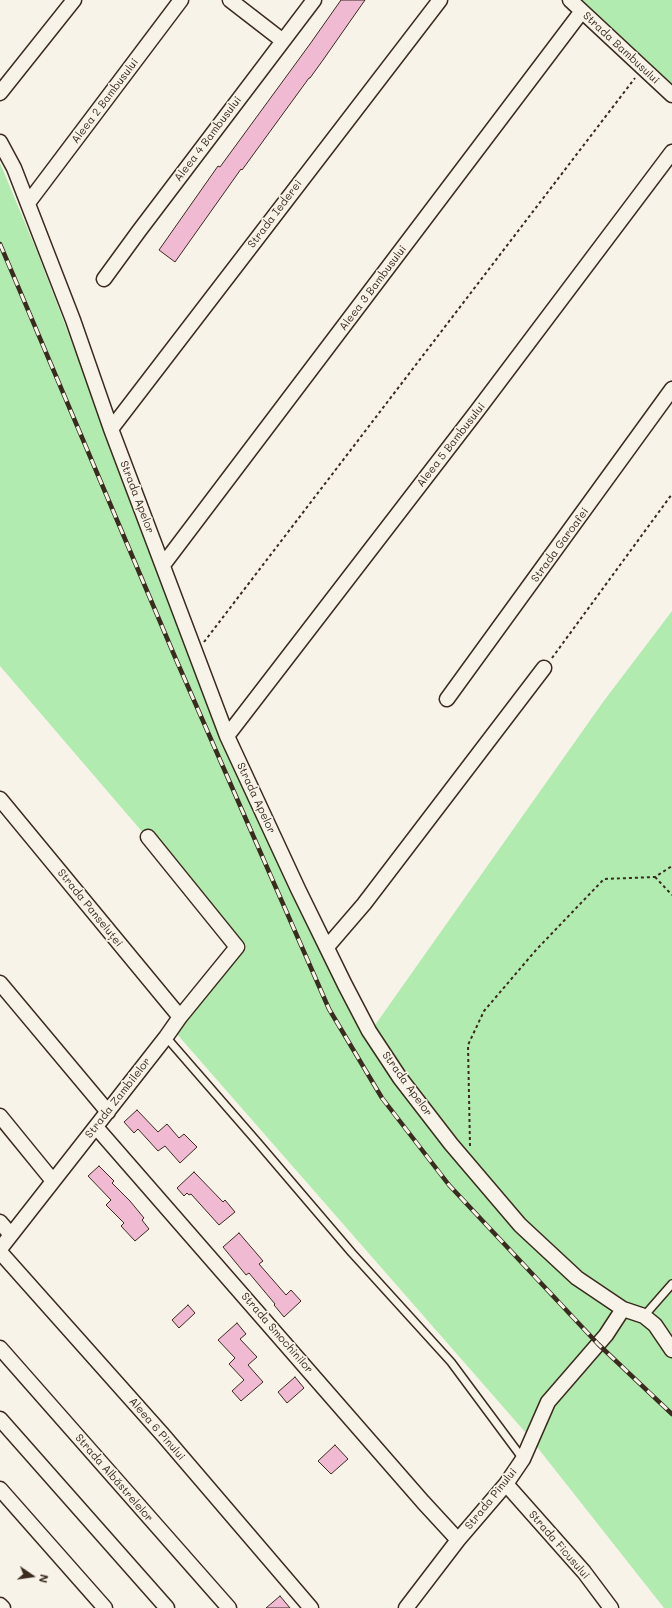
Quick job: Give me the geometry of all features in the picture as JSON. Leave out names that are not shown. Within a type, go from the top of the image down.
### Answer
[{"type":"street","points":[[0,93],[74,0]]},
{"type":"street","name":"Aleea 2 Bambusului","points":[[28,203],[181,0]]},
{"type":"street","points":[[230,0],[283,41]]},
{"type":"street","name":"Aleea 4 Bambusului","points":[[104,279],[314,0]]},
{"type":"street","name":"Strada Iederei","points":[[111,429],[440,0]]},
{"type":"street","name":"Strada Bambusului","points":[[570,0],[672,95]]},
{"type":"street","name":"Aleea 3 Bambusului","points":[[163,565],[582,11]]},
{"type":"street","name":"Strada Apelor","points":[[0,142],[14,168],[73,320],[111,429],[227,736],[345,985],[370,1031],[400,1078],[451,1144],[520,1225],[577,1278],[622,1309],[644,1316],[655,1325],[672,1350]]},
{"type":"street","name":"Aleea 5 Bambusului","points":[[227,736],[672,152]]},
{"type":"street","name":"Strada Garoafei","points":[[447,699],[672,389]]},
{"type":"street","points":[[327,947],[364,904],[544,668]]},
{"type":"street","name":"Strada Panseluței","points":[[0,799],[180,1017]]},
{"type":"street","name":"Strada Zambilelor","points":[[0,1250],[180,1017],[237,947],[148,837]]},
{"type":"street","points":[[0,983],[108,1112]]},
{"type":"street","points":[[0,1116],[53,1180]]},
{"type":"street","name":"Strada Smochinilor","points":[[96,1126],[458,1540]]},
{"type":"street","points":[[0,1222],[11,1235]]},
{"type":"street","name":"Aleea 6 Pinului","points":[[0,1250],[163,1435],[312,1608]]},
{"type":"street","name":"Strada Pinului","points":[[406,1608],[458,1540],[506,1484],[523,1458],[548,1402],[606,1335],[622,1309]]},
{"type":"street","name":"Strada Albăstrelelor","points":[[0,1348],[229,1608]]},
{"type":"street","points":[[0,1419],[167,1608]]},
{"type":"street","name":"Strada Ficusului","points":[[506,1484],[584,1572],[610,1608]]},
{"type":"street","points":[[0,1489],[105,1608]]},
{"type":"street","points":[[0,1605],[3,1608]]},
{"type":"lane","points":[[166,1037],[352,1253],[451,1362],[523,1458]]},
{"type":"lane","points":[[644,1316],[672,1284]]},
{"type":"path","points":[[196,653],[643,68]]},
{"type":"path","points":[[544,668],[672,494]]},
{"type":"path","points":[[470,1165],[468,1045],[484,1011],[536,950],[604,879],[655,877],[672,866]]},
{"type":"path","points":[[655,877],[672,895]]},
{"type":"green space","points":[[576,0],[672,0],[672,88]]},
{"type":"green space","points":[[0,163],[38,254],[238,777],[280,864],[368,1035],[603,702],[672,611],[672,1608],[664,1608],[526,1433],[176,1033],[235,940],[0,666]]},
{"type":"building","points":[[341,0],[365,0],[310,78],[242,170],[241,169],[175,262],[159,250],[218,166],[220,167]]},
{"type":"building","points":[[137,1110],[158,1132],[167,1124],[179,1138],[184,1134],[197,1147],[180,1163],[165,1146],[158,1151],[138,1129],[134,1133],[124,1122]]},
{"type":"building","points":[[99,1166],[114,1181],[112,1183],[144,1218],[142,1220],[149,1229],[135,1241],[121,1226],[124,1223],[106,1205],[111,1200],[88,1176]]},
{"type":"building","points":[[194,1172],[223,1202],[225,1200],[235,1212],[219,1225],[191,1194],[189,1195],[187,1193],[184,1196],[177,1188]]},
{"type":"building","points":[[239,1233],[263,1261],[259,1264],[286,1295],[291,1290],[301,1301],[284,1317],[249,1273],[246,1275],[223,1247]]},
{"type":"building","points":[[188,1305],[195,1313],[179,1328],[172,1320]]},
{"type":"building","points":[[237,1323],[246,1334],[240,1339],[257,1357],[248,1365],[263,1382],[241,1401],[232,1391],[244,1380],[229,1364],[235,1358],[218,1340]]},
{"type":"building","points":[[295,1377],[304,1388],[287,1403],[278,1392]]},
{"type":"building","points":[[335,1445],[348,1459],[331,1474],[318,1461]]},
{"type":"building","points":[[280,1596],[290,1608],[266,1608]]},
{"type":"railway","points":[[0,244],[175,657],[329,1009],[382,1098],[449,1185],[598,1344],[672,1414]]}]
